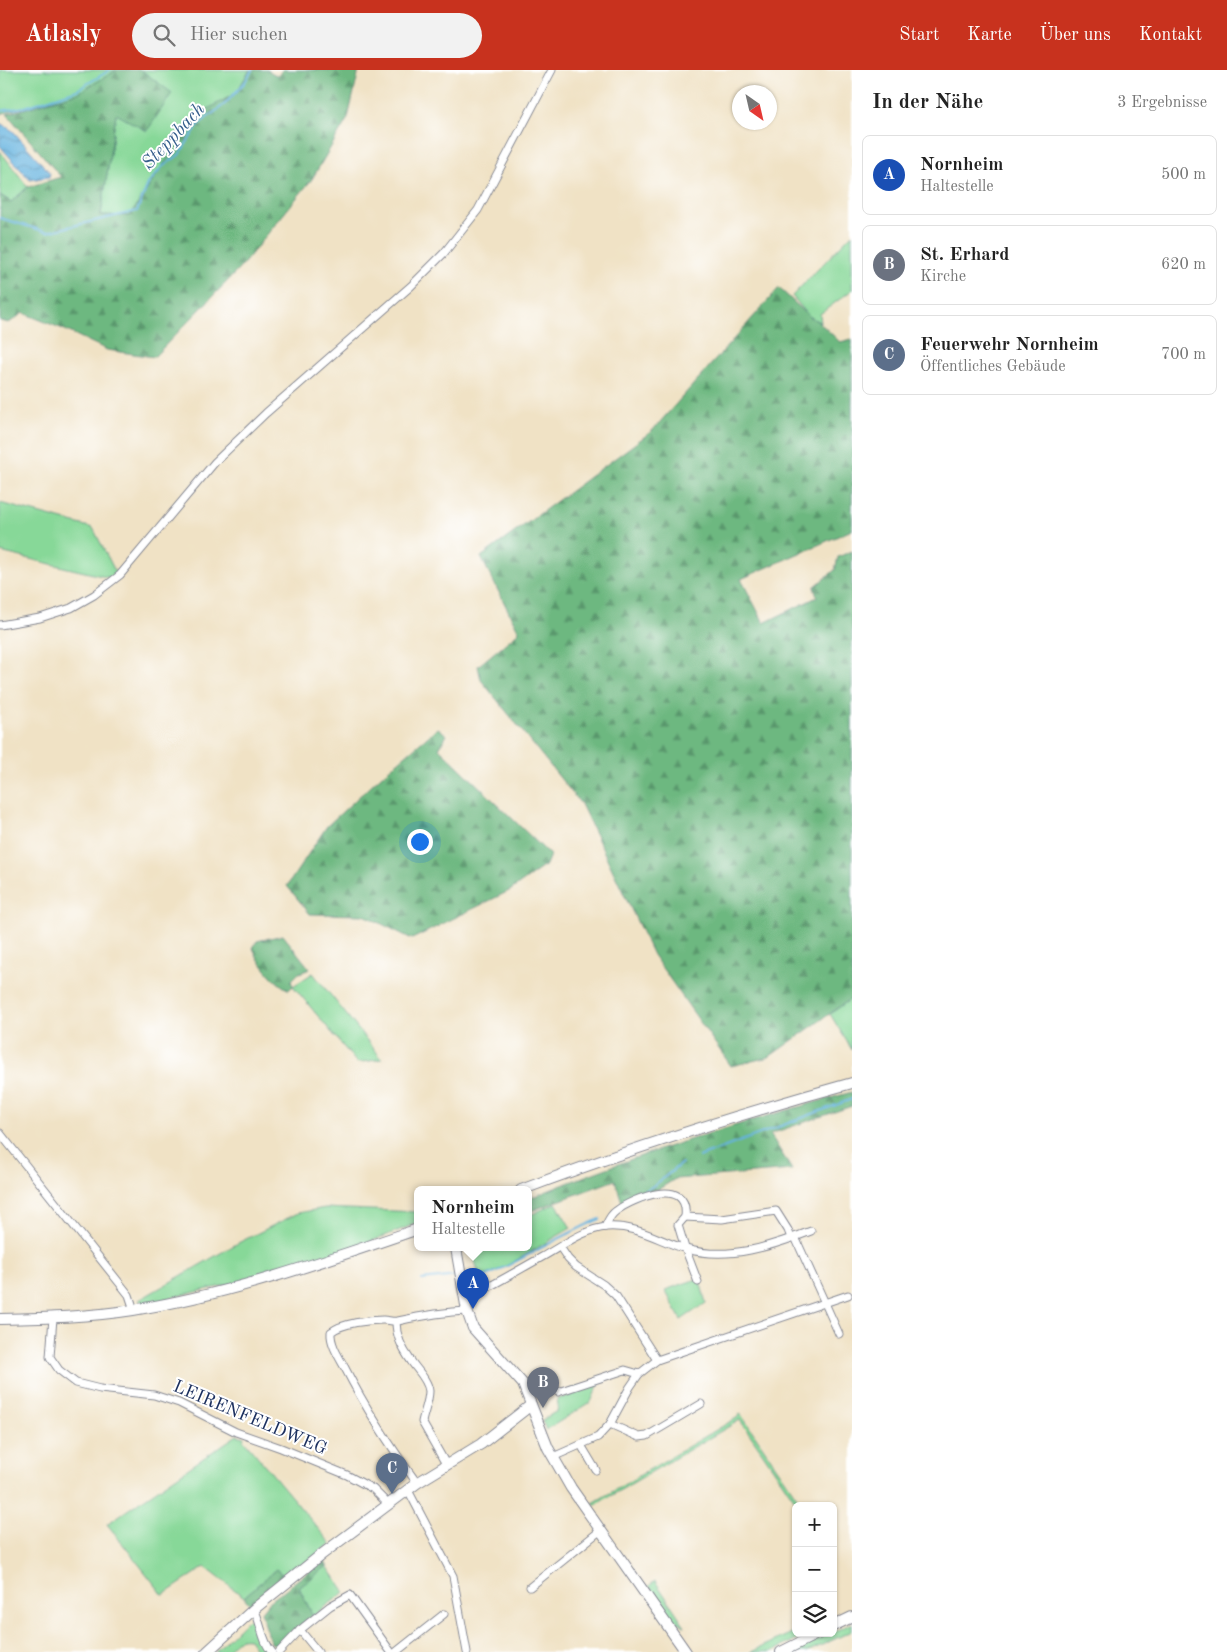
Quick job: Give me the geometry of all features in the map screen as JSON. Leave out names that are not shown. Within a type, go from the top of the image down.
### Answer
[{"type":"street","points":[[0,625],[40,618],[72,608],[94,595],[120,575],[215,462],[266,413],[411,286],[444,253],[478,210],[552,70]]},
{"type":"street","points":[[531,1186],[680,1134],[852,1083]]},
{"type":"street","points":[[0,1133],[129,1295],[134,1310]]},
{"type":"street","points":[[605,1227],[610,1216],[617,1210],[660,1192],[674,1194],[680,1198],[685,1206],[685,1217],[678,1225],[698,1282]]},
{"type":"street","points":[[685,1217],[728,1219],[776,1211],[793,1238],[840,1334]]},
{"type":"street","points":[[465,1294],[479,1292],[560,1246],[584,1234],[605,1227],[634,1229],[701,1253],[725,1253],[757,1249],[811,1231]]},
{"type":"street","points":[[0,1319],[53,1318],[134,1310],[216,1292],[289,1273],[414,1229]]},
{"type":"street","points":[[560,1246],[568,1259],[576,1267],[604,1285],[616,1296],[657,1360]]},
{"type":"street","points":[[457,1251],[467,1311],[474,1329],[523,1384],[553,1457],[571,1488],[686,1652]]},
{"type":"street","points":[[553,1457],[598,1436],[610,1424],[630,1386],[639,1374],[657,1360],[848,1295]]},
{"type":"street","points":[[418,1484],[368,1411],[339,1357],[330,1335],[331,1332],[339,1327],[382,1320],[396,1322],[407,1318],[432,1314],[467,1311]]},
{"type":"street","name":"LEIRENFELDWEG","points":[[53,1318],[50,1357],[59,1370],[76,1383],[100,1389],[154,1395],[179,1403],[236,1432],[346,1475],[373,1489],[390,1504]]},
{"type":"street","points":[[396,1322],[396,1331],[401,1343],[429,1390],[422,1422],[446,1466]]},
{"type":"street","points":[[558,1392],[625,1370],[639,1374]]},
{"type":"street","points":[[610,1424],[639,1437],[647,1436],[701,1404]]},
{"type":"street","points":[[207,1652],[254,1609],[314,1560],[408,1490],[481,1444],[531,1406]]},
{"type":"street","points":[[581,1445],[596,1470]]},
{"type":"street","points":[[408,1490],[453,1576],[467,1652]]},
{"type":"street","points":[[530,1587],[601,1530]]},
{"type":"street","points":[[279,1652],[300,1630],[330,1606],[350,1595],[390,1652]]},
{"type":"street","points":[[254,1609],[268,1647],[272,1652]]},
{"type":"street","points":[[396,1652],[444,1614]]},
{"type":"street","points":[[837,1624],[852,1617]]},
{"type":"street","points":[[300,1630],[318,1652]]},
{"type":"street","points":[[781,1652],[811,1637]]},
{"type":"green space","points":[[0,70],[117,70],[78,93],[0,114]]},
{"type":"green space","points":[[117,70],[141,70],[172,93],[147,131],[116,114],[101,215],[130,216],[194,117],[236,93],[250,70],[267,70],[278,76],[282,70],[359,70],[348,118],[312,179],[240,268],[154,357],[107,350],[23,313],[9,323],[0,321],[0,195],[11,202],[28,187],[61,177],[7,114],[78,93]]},
{"type":"green space","points":[[141,70],[250,70],[236,93],[194,117],[130,216],[101,215],[116,114],[171,93]]},
{"type":"green space","points":[[0,151],[28,187],[11,202],[0,195]]},
{"type":"green space","points":[[852,234],[852,290],[820,314],[821,323],[809,316],[792,296]]},
{"type":"green space","points":[[779,288],[840,342],[852,339],[852,530],[741,579],[764,623],[817,597],[814,587],[835,570],[838,557],[852,551],[852,998],[769,1057],[731,1066],[653,955],[581,804],[481,680],[478,666],[519,632],[481,557],[652,431]]},
{"type":"green space","points":[[0,503],[93,528],[116,573],[110,578],[0,552]]},
{"type":"green space","points":[[438,728],[447,735],[439,748],[550,855],[546,865],[511,890],[412,939],[364,915],[310,914],[287,886],[327,826],[379,778]]},
{"type":"green space","points":[[283,935],[310,969],[299,973],[291,981],[293,986],[289,990],[268,972],[259,961],[253,948],[257,941]]},
{"type":"green space","points":[[313,973],[382,1059],[357,1063],[293,986]]},
{"type":"green space","points":[[852,998],[852,1050],[830,1014]]},
{"type":"green space","points":[[852,1092],[852,1106],[770,1134],[792,1170],[675,1179],[659,1189],[622,1202],[615,1180],[532,1211],[532,1197],[567,1183],[647,1154],[770,1115]]},
{"type":"green space","points":[[556,1203],[571,1228],[532,1251],[532,1214]]},
{"type":"green space","points":[[325,1208],[414,1212],[414,1224],[362,1245],[262,1277],[143,1304],[139,1300],[238,1243],[298,1213]]},
{"type":"green space","points":[[472,1251],[532,1251],[503,1268],[480,1278]]},
{"type":"green space","points":[[697,1279],[700,1281],[706,1303],[681,1320],[665,1290]]},
{"type":"green space","points":[[600,1381],[591,1402],[546,1430],[542,1420],[557,1411],[557,1399],[572,1395],[570,1390]]},
{"type":"green space","points":[[740,1413],[800,1502],[796,1502],[740,1420],[595,1505],[593,1503],[738,1417]]},
{"type":"green space","points":[[237,1435],[245,1437],[243,1439],[331,1544],[285,1577],[276,1569],[244,1597],[205,1567],[163,1595],[107,1524]]},
{"type":"green space","points":[[324,1559],[327,1566],[299,1588],[313,1616],[294,1630],[279,1646],[271,1643],[261,1612],[268,1603]]},
{"type":"green space","points":[[327,1566],[345,1592],[313,1616],[299,1587]]},
{"type":"green space","points":[[276,1569],[285,1577],[252,1607],[244,1597]]},
{"type":"green space","points":[[655,1581],[685,1626],[679,1622],[675,1624],[649,1586]]},
{"type":"green space","points":[[248,1619],[252,1620],[257,1626],[265,1652],[258,1652],[249,1639],[241,1639],[226,1652],[215,1652]]},
{"type":"green space","points":[[852,1623],[852,1631],[807,1652],[792,1652],[823,1637],[837,1637],[837,1630]]},
{"type":"green space","points":[[792,1633],[792,1637],[801,1637],[771,1652],[751,1652]]},
{"type":"water","points":[[0,123],[13,131],[50,173],[49,177],[30,180],[0,146]]},
{"type":"waterway","points":[[0,111],[25,107],[77,90],[110,70]]},
{"type":"waterway","name":"Steppbach","points":[[0,218],[47,232],[137,211],[148,184],[162,167],[179,155],[199,124],[225,104],[245,82],[252,70]]},
{"type":"waterway","points":[[699,1157],[852,1099]]},
{"type":"waterway","points":[[633,1198],[656,1184],[682,1163]]},
{"type":"waterway","points":[[470,1276],[481,1279],[600,1219]]},
{"type":"waterway","points":[[422,1280],[457,1276]]},
{"type":"place","name":"Nornheim","points":[[473,1309]]},
{"type":"place","name":"St. Erhard","points":[[543,1408]]},
{"type":"place","name":"Feuerwehr Nornheim","points":[[392,1494]]}]
